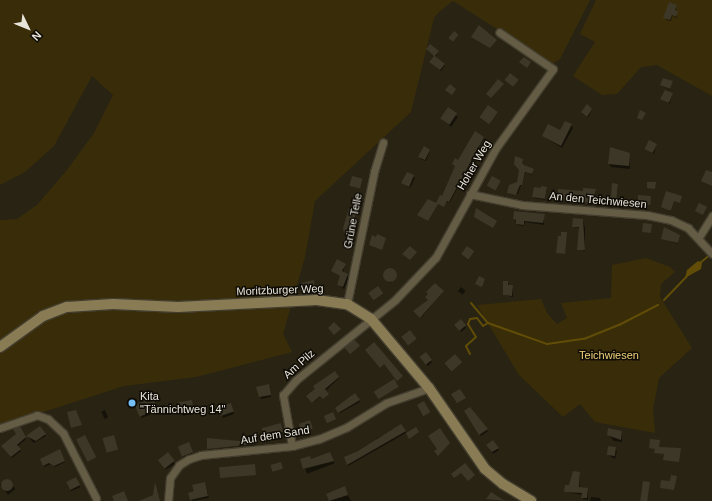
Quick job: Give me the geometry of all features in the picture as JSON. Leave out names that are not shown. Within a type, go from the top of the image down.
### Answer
[{"type":"street","name":"Hoher Weg","points":[[371,319],[417,280],[436,257],[496,148],[553,69],[499,32]]},
{"type":"street","name":"Grüne Telle","points":[[347,304],[374,172],[384,142]]},
{"type":"street","name":"An den Teichwiesen","points":[[470,194],[522,205],[647,215],[671,220],[688,228],[699,237],[712,254]]},
{"type":"street","points":[[699,237],[712,216]]},
{"type":"street","name":"Moritzburger Weg","points":[[0,347],[43,316],[67,307],[113,304],[178,307],[317,300],[347,304],[371,319],[429,388],[485,469],[503,484],[531,501]]},
{"type":"street","name":"Am Pilz","points":[[292,446],[283,394],[296,380],[371,319]]},
{"type":"street","name":"Auf dem Sand","points":[[168,501],[170,478],[179,465],[189,459],[214,453],[292,446],[333,434],[386,403],[429,388]]},
{"type":"street","points":[[0,428],[37,415],[48,419],[63,433],[96,498]]},
{"type":"green space","points":[[0,0],[590,0],[560,59],[552,64],[453,1],[439,12],[434,18],[411,112],[315,201],[305,257],[283,334],[292,352],[196,377],[124,386],[0,426],[0,220],[17,219],[37,205],[67,170],[94,133],[113,95],[92,76],[54,146],[25,172],[0,185]]},
{"type":"green space","points":[[596,0],[712,0],[712,96],[657,65],[641,67],[617,94],[602,95],[573,76],[595,42],[580,34]]},
{"type":"green space","name":"Teichwiesen","points":[[646,258],[670,267],[675,272],[661,284],[660,297],[692,348],[659,378],[653,409],[655,433],[595,422],[580,404],[563,417],[519,375],[477,305],[541,299],[547,313],[557,324],[567,318],[561,303],[611,298],[612,265]]},
{"type":"shaded area","points":[[698,261],[702,263],[701,269],[685,278],[687,270]]},
{"type":"building","points":[[669,2],[677,5],[675,10],[678,11],[676,17],[672,15],[670,20],[663,18]]},
{"type":"building","points":[[479,25],[497,40],[490,48],[471,37]]},
{"type":"building","points":[[454,31],[459,35],[453,42],[448,38]]},
{"type":"building","points":[[430,44],[439,51],[435,56],[445,64],[440,70],[429,62],[434,56],[426,49]]},
{"type":"building","points":[[524,57],[531,62],[527,68],[519,62]]},
{"type":"building","points":[[510,73],[519,80],[513,87],[504,80]]},
{"type":"building","points":[[663,78],[673,81],[670,89],[660,85]]},
{"type":"building","points":[[498,79],[504,84],[491,98],[486,94]]},
{"type":"building","points":[[450,84],[456,89],[452,95],[445,90]]},
{"type":"building","points":[[665,90],[673,93],[669,103],[660,99]]},
{"type":"building","points":[[587,104],[592,109],[587,117],[581,112]]},
{"type":"building","points":[[488,105],[498,112],[489,124],[479,117]]},
{"type":"building","points":[[448,107],[457,113],[449,125],[440,119]]},
{"type":"building","points":[[640,110],[646,113],[642,120],[637,118]]},
{"type":"building","points":[[565,121],[572,124],[561,146],[542,136],[548,124],[560,130]]},
{"type":"building","points":[[475,131],[484,137],[449,202],[447,201],[444,207],[438,204],[428,221],[417,215],[428,199],[436,203],[440,195],[442,196],[455,166],[452,164],[455,158],[458,160]]},
{"type":"building","points":[[649,140],[657,144],[652,153],[644,149]]},
{"type":"building","points":[[424,146],[430,150],[425,160],[418,157]]},
{"type":"building","points":[[610,147],[630,153],[629,166],[608,164]]},
{"type":"building","points":[[515,156],[523,159],[522,163],[524,165],[534,169],[532,174],[525,172],[522,185],[520,185],[516,195],[507,193],[509,185],[517,182],[519,170],[514,164]]},
{"type":"building","points":[[706,170],[712,172],[712,186],[701,181]]},
{"type":"building","points":[[407,172],[414,175],[409,187],[401,183]]},
{"type":"building","points":[[352,176],[363,179],[360,189],[349,186]]},
{"type":"building","points":[[492,176],[501,181],[495,190],[487,186]]},
{"type":"building","points":[[647,182],[656,182],[655,189],[647,188]]},
{"type":"building","points":[[612,183],[618,184],[616,204],[605,202],[606,195],[611,196]]},
{"type":"building","points":[[541,186],[547,187],[545,199],[532,197],[534,187],[541,188]]},
{"type":"building","points":[[583,188],[596,189],[594,200],[589,200],[588,203],[558,199],[558,189],[583,191]]},
{"type":"building","points":[[666,191],[682,196],[680,203],[674,201],[671,210],[661,207]]},
{"type":"building","points":[[638,195],[651,196],[650,205],[637,204]]},
{"type":"building","points":[[699,203],[707,207],[703,215],[695,211]]},
{"type":"building","points":[[349,208],[357,210],[349,235],[344,234],[343,228]]},
{"type":"building","points":[[476,208],[497,221],[493,228],[474,217]]},
{"type":"building","points":[[514,211],[545,214],[543,223],[524,221],[524,225],[516,224],[516,220],[513,219]]},
{"type":"building","points":[[573,218],[583,219],[585,250],[577,250],[579,227],[572,227]]},
{"type":"building","points":[[643,223],[652,224],[651,233],[642,232]]},
{"type":"building","points":[[664,227],[680,235],[678,243],[661,239]]},
{"type":"building","points":[[561,232],[567,232],[565,254],[556,253],[558,236],[561,236]]},
{"type":"building","points":[[377,234],[386,238],[382,250],[369,245],[372,235],[376,237]]},
{"type":"building","points":[[410,246],[417,252],[410,260],[402,254]]},
{"type":"building","points":[[467,246],[474,251],[468,259],[461,254]]},
{"type":"building","points":[[337,259],[346,264],[342,271],[348,274],[343,287],[337,285],[340,276],[331,271]]},
{"type":"building","points":[[390,268],[395,270],[397,275],[395,280],[390,282],[385,280],[383,275],[385,270]]},
{"type":"building","points":[[479,276],[485,279],[482,287],[475,284]]},
{"type":"building","points":[[314,280],[315,288],[302,290],[301,283]]},
{"type":"building","points":[[503,281],[508,281],[508,285],[513,285],[512,296],[503,295]]},
{"type":"building","points":[[435,283],[444,291],[420,318],[413,311],[428,300],[425,297],[428,294],[426,292]]},
{"type":"building","points":[[378,286],[383,293],[374,300],[368,293]]},
{"type":"building","points":[[461,319],[466,325],[459,331],[454,325]]},
{"type":"building","points":[[334,322],[341,329],[334,335],[328,328]]},
{"type":"building","points":[[410,330],[417,339],[408,345],[401,337]]},
{"type":"building","points":[[354,339],[360,346],[350,354],[344,348]]},
{"type":"building","points":[[374,342],[403,376],[397,381],[384,364],[380,368],[365,350]]},
{"type":"building","points":[[426,352],[432,360],[426,365],[420,357]]},
{"type":"building","points":[[455,354],[462,362],[452,371],[444,363]]},
{"type":"building","points":[[335,371],[339,377],[325,389],[329,394],[323,399],[320,396],[312,403],[306,396],[315,389],[313,386]]},
{"type":"building","points":[[394,379],[399,387],[378,399],[374,392]]},
{"type":"building","points":[[269,384],[271,395],[259,397],[256,387]]},
{"type":"building","points":[[460,389],[466,398],[457,403],[451,394]]},
{"type":"building","points":[[355,393],[360,400],[338,413],[335,408]]},
{"type":"building","points":[[153,397],[158,409],[140,417],[135,405]]},
{"type":"building","points":[[192,400],[194,412],[180,414],[178,402]]},
{"type":"building","points":[[424,401],[430,412],[423,416],[417,405]]},
{"type":"building","points":[[231,403],[234,412],[220,416],[218,407]]},
{"type":"building","points":[[470,407],[488,429],[479,435],[464,411]]},
{"type":"building","points":[[76,410],[82,425],[71,428],[67,412]]},
{"type":"building","points":[[333,412],[336,419],[327,423],[324,416]]},
{"type":"building","points":[[310,420],[313,429],[301,432],[299,424]]},
{"type":"building","points":[[281,423],[283,432],[263,438],[262,428]]},
{"type":"building","points":[[401,424],[406,431],[347,465],[344,457],[358,451]]},
{"type":"building","points":[[20,426],[26,437],[17,445],[21,449],[11,457],[1,446],[16,434],[13,429]]},
{"type":"building","points":[[40,426],[46,434],[36,441],[26,436]]},
{"type":"building","points":[[416,427],[419,432],[409,439],[406,433]]},
{"type":"building","points":[[440,428],[450,443],[438,456],[434,451],[437,449],[428,436]]},
{"type":"building","points":[[608,428],[622,431],[621,440],[607,435]]},
{"type":"building","points":[[85,435],[96,457],[87,462],[76,440]]},
{"type":"building","points":[[114,435],[118,449],[107,453],[102,438]]},
{"type":"building","points":[[207,438],[239,441],[257,439],[257,444],[207,449]]},
{"type":"building","points":[[650,439],[660,440],[659,447],[681,448],[679,462],[663,460],[664,454],[654,453],[655,449],[649,448]]},
{"type":"building","points":[[493,440],[499,448],[492,452],[486,445]]},
{"type":"building","points":[[189,442],[193,452],[182,457],[178,446]]},
{"type":"building","points":[[608,446],[616,447],[615,456],[607,455]]},
{"type":"building","points":[[60,449],[65,461],[54,466],[49,463],[43,466],[40,459]]},
{"type":"building","points":[[168,452],[175,461],[165,469],[158,460]]},
{"type":"building","points":[[330,452],[334,461],[303,469],[300,459],[310,456],[311,459]]},
{"type":"building","points":[[281,462],[283,469],[272,472],[270,465]]},
{"type":"building","points":[[465,463],[475,475],[468,481],[461,473],[454,478],[451,474]]},
{"type":"building","points":[[255,464],[256,475],[220,478],[219,467]]},
{"type":"building","points":[[573,471],[580,472],[579,487],[588,488],[587,498],[581,498],[582,493],[564,492],[565,485],[569,485]]},
{"type":"building","points":[[671,475],[677,476],[674,490],[660,488],[661,480],[670,481]]},
{"type":"building","points":[[76,477],[80,485],[70,490],[66,482]]},
{"type":"building","points":[[9,479],[12,480],[12,490],[5,491],[2,490],[1,483],[2,480]]},
{"type":"building","points":[[643,481],[650,482],[647,501],[640,501]]},
{"type":"building","points":[[155,482],[160,501],[139,501],[153,495]]},
{"type":"building","points":[[205,482],[208,496],[190,500],[188,493],[194,491],[192,485]]},
{"type":"building","points":[[345,486],[348,495],[329,501],[326,494]]},
{"type":"building","points":[[124,491],[128,501],[114,501],[112,496]]},
{"type":"building","points":[[491,492],[505,501],[486,499]]},
{"type":"waterway","points":[[700,263],[710,255]]},
{"type":"waterway","points":[[664,300],[687,276]]},
{"type":"waterway","points":[[471,303],[488,323],[547,344],[584,339],[619,325],[658,305]]},
{"type":"waterway","points":[[470,354],[466,346],[476,337],[468,324],[470,319],[477,318],[483,326],[488,323]]},
{"type":"place","name":"Kita \"Tännichtweg 14\"","points":[[132,403]]}]
